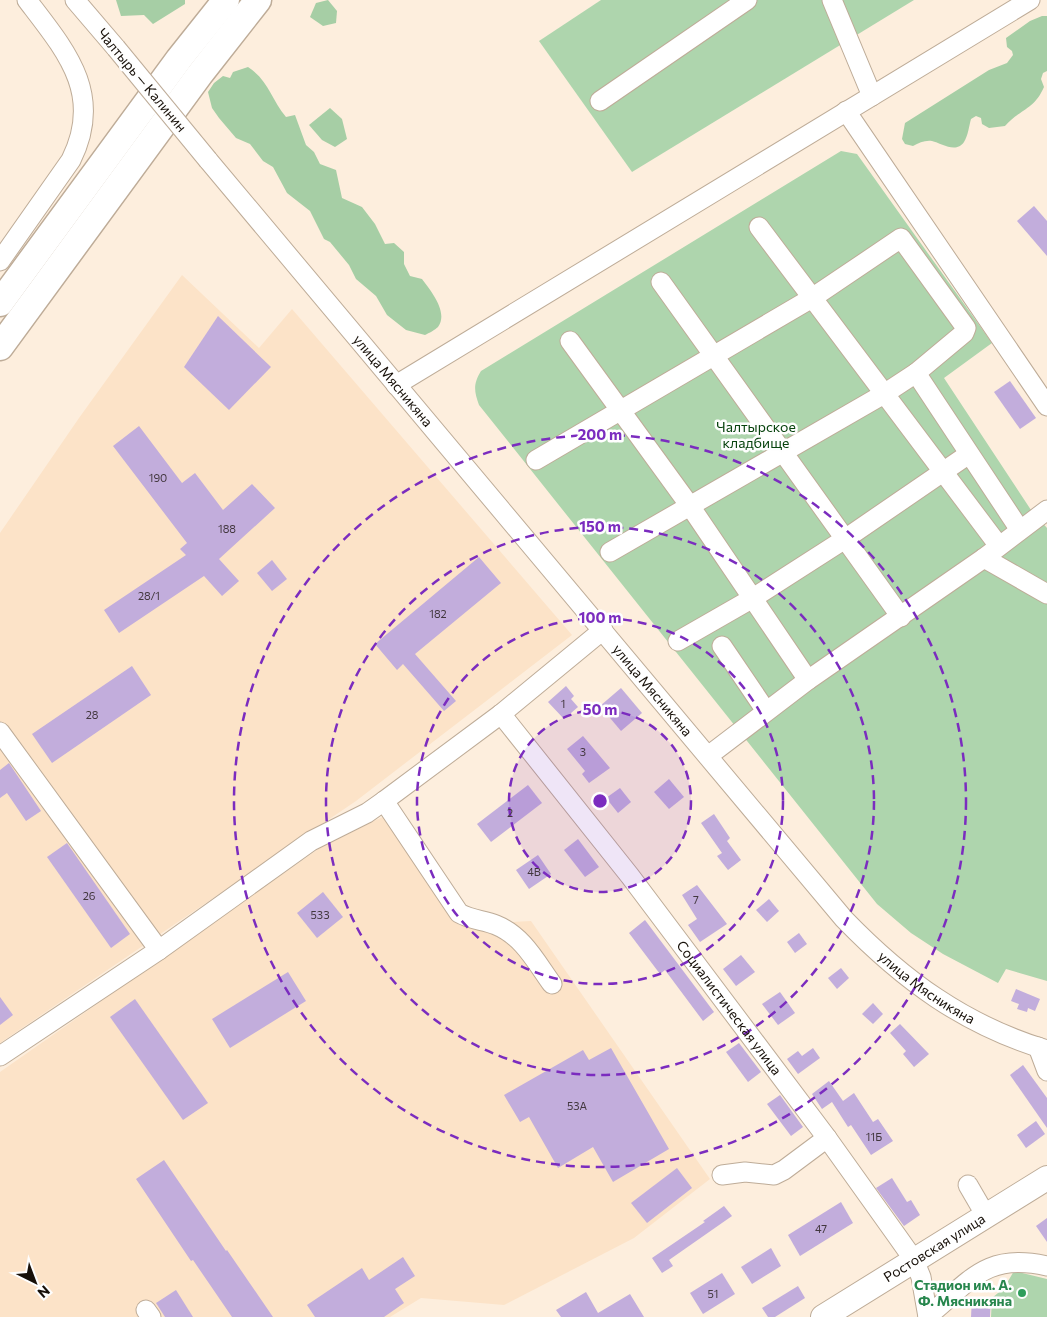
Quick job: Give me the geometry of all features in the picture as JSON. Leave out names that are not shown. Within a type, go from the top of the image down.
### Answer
[{"type":"highway","points":[[0,303],[173,66],[226,0]]},
{"type":"highway","points":[[0,347],[200,74],[258,0]]},
{"type":"main road","name":"Ростовская улица","points":[[823,1317],[1047,1178]]},
{"type":"street","points":[[0,261],[71,160],[78,146],[84,120],[82,91],[70,60],[27,0]]},
{"type":"street","name":"Чалтырь — Калинин","points":[[75,0],[208,160]]},
{"type":"street","points":[[600,101],[748,0]]},
{"type":"street","points":[[832,0],[872,96]]},
{"type":"street","points":[[396,385],[1030,0]]},
{"type":"street","points":[[846,111],[1047,406]]},
{"type":"street","name":"улица Мясникяна","points":[[208,160],[844,919],[897,970],[925,992],[984,1026],[1042,1049]]},
{"type":"street","points":[[759,227],[943,470],[992,552],[1047,594]]},
{"type":"street","points":[[536,460],[812,298],[901,238],[966,328],[964,333],[916,373],[884,394],[610,552]]},
{"type":"street","points":[[661,282],[901,617]]},
{"type":"street","points":[[570,341],[690,506],[808,680]]},
{"type":"street","points":[[916,373],[1020,530]]},
{"type":"street","points":[[678,641],[752,598],[845,539],[943,470],[969,454]]},
{"type":"street","points":[[708,756],[808,680],[901,617],[1047,510]]},
{"type":"street","points":[[0,1056],[159,950],[311,841],[360,816],[384,801],[501,714],[603,630]]},
{"type":"street","points":[[722,646],[766,711]]},
{"type":"street","name":"Социалистическая улица","points":[[501,714],[630,876],[827,1138],[914,1260],[921,1277],[928,1316]]},
{"type":"street","points":[[0,732],[159,950]]},
{"type":"street","points":[[384,801],[452,905],[468,918],[487,921],[511,933],[523,943],[552,984]]},
{"type":"street","points":[[1042,1049],[1047,1071]]},
{"type":"street","points":[[722,1175],[744,1172],[774,1175],[784,1170],[827,1138]]},
{"type":"street","points":[[968,1185],[986,1216]]},
{"type":"street","points":[[928,1316],[981,1272],[998,1263],[1028,1262],[1047,1266]]},
{"type":"shaded area","points":[[182,275],[259,348],[292,309],[572,635],[356,801],[0,1043],[0,533],[79,418]]},
{"type":"shaded area","points":[[383,817],[459,925],[531,921],[710,1179],[634,1238],[504,1305],[421,1298],[390,1317],[0,1317],[0,1072],[337,836]]},
{"type":"green space","points":[[116,0],[185,0],[185,4],[153,24],[144,15],[121,16]]},
{"type":"green space","points":[[328,0],[337,11],[336,23],[323,26],[310,17],[316,3]]},
{"type":"green space","points":[[601,0],[914,0],[632,172],[539,41]]},
{"type":"green space","points":[[1047,16],[1047,71],[1043,73],[1041,79],[1044,87],[1031,105],[1005,126],[989,128],[982,124],[981,118],[976,116],[971,119],[964,142],[957,147],[948,147],[929,141],[913,146],[905,144],[902,139],[905,123],[989,70],[1007,63],[1013,55],[1012,51],[1007,47],[1006,38],[1030,21]]},
{"type":"green space","points":[[248,67],[261,78],[286,117],[295,115],[306,145],[314,152],[320,164],[336,170],[342,198],[362,207],[375,224],[385,244],[394,243],[404,252],[404,264],[410,276],[422,279],[440,308],[441,321],[438,327],[425,335],[406,330],[387,315],[376,296],[356,279],[349,265],[330,242],[324,239],[310,211],[287,193],[273,167],[263,161],[250,144],[236,138],[219,118],[212,108],[208,92],[214,83],[223,76],[230,78],[233,72]]},
{"type":"green space","points":[[330,108],[342,119],[347,139],[335,147],[322,140],[309,125]]},
{"type":"green space","name":"Чалтырское кладбище","points":[[841,151],[857,154],[992,343],[944,378],[1031,510],[1047,528],[1047,981],[1006,969],[998,983],[943,954],[911,933],[877,904],[479,405],[476,396],[475,388],[481,371]]},
{"type":"green space","name":"Стадион им. А. Ф. Мясникяна","points":[[1014,1271],[1047,1279],[1047,1317],[991,1317],[992,1298],[1004,1288]]},
{"type":"building","points":[[1034,206],[1047,221],[1047,256],[1017,221]]},
{"type":"building","points":[[218,316],[271,367],[229,410],[184,367]]},
{"type":"building","points":[[1010,381],[1036,418],[1020,429],[994,392]]},
{"type":"building","points":[[139,426],[182,483],[195,473],[223,510],[252,484],[275,508],[219,559],[239,581],[222,596],[204,576],[119,633],[104,610],[186,555],[180,549],[187,543],[113,446]]},
{"type":"building","points":[[479,557],[501,583],[415,654],[456,701],[444,711],[403,664],[397,670],[375,644]]},
{"type":"building","points":[[272,560],[287,579],[272,591],[257,573]]},
{"type":"building","points":[[132,666],[151,695],[52,763],[32,734]]},
{"type":"building","points":[[566,686],[574,696],[571,699],[578,707],[564,719],[548,702]]},
{"type":"building","points":[[621,688],[642,713],[621,731],[600,706]]},
{"type":"building","points":[[583,736],[610,768],[589,783],[582,774],[585,771],[567,749]]},
{"type":"building","points":[[9,763],[41,811],[26,821],[7,793],[0,798],[0,770]]},
{"type":"building","points":[[669,779],[684,797],[669,809],[654,792]]},
{"type":"building","points":[[528,785],[542,803],[491,842],[477,824]]},
{"type":"building","points":[[620,788],[631,802],[618,813],[606,798]]},
{"type":"building","points":[[714,814],[730,838],[727,841],[741,860],[728,870],[717,856],[722,853],[701,823]]},
{"type":"building","points":[[578,839],[599,867],[585,877],[564,850]]},
{"type":"building","points":[[67,843],[130,934],[111,948],[47,857]]},
{"type":"building","points":[[538,855],[551,874],[529,889],[516,870]]},
{"type":"building","points":[[697,885],[727,924],[700,942],[688,925],[697,919],[682,895]]},
{"type":"building","points":[[323,892],[343,917],[317,938],[297,913]]},
{"type":"building","points":[[769,899],[779,911],[767,922],[756,910]]},
{"type":"building","points":[[645,920],[714,1012],[703,1021],[665,970],[660,974],[629,933]]},
{"type":"building","points":[[799,933],[807,944],[795,953],[787,942]]},
{"type":"building","points":[[741,955],[755,972],[736,986],[723,969]]},
{"type":"building","points":[[841,968],[849,978],[837,989],[828,978]]},
{"type":"building","points":[[288,972],[306,1001],[230,1048],[212,1019]]},
{"type":"building","points":[[1016,989],[1040,999],[1035,1011],[1028,1008],[1027,1012],[1017,1009],[1019,1004],[1011,1001]]},
{"type":"building","points":[[780,992],[795,1013],[778,1025],[762,1004]]},
{"type":"building","points":[[0,997],[13,1015],[0,1025]]},
{"type":"building","points":[[135,999],[208,1103],[183,1120],[110,1017]]},
{"type":"building","points":[[873,1003],[883,1014],[873,1024],[862,1014]]},
{"type":"building","points":[[900,1024],[929,1054],[914,1067],[903,1054],[906,1051],[890,1033]]},
{"type":"building","points":[[739,1043],[761,1072],[748,1082],[726,1052]]},
{"type":"building","points":[[611,1048],[669,1149],[613,1182],[593,1147],[558,1168],[529,1117],[520,1122],[504,1095],[583,1050],[589,1060]]},
{"type":"building","points":[[813,1048],[820,1058],[798,1074],[787,1059],[798,1051],[802,1056]]},
{"type":"building","points":[[1023,1065],[1047,1098],[1047,1128],[1010,1075]]},
{"type":"building","points":[[829,1081],[843,1101],[854,1093],[873,1122],[878,1119],[893,1141],[871,1155],[851,1125],[848,1127],[832,1102],[822,1109],[812,1094]]},
{"type":"building","points":[[780,1095],[803,1127],[791,1136],[767,1104]]},
{"type":"building","points":[[1036,1121],[1045,1134],[1026,1148],[1017,1135]]},
{"type":"building","points":[[164,1160],[273,1317],[232,1317],[193,1260],[191,1261],[136,1179]]},
{"type":"building","points":[[677,1168],[692,1188],[647,1223],[631,1203]]},
{"type":"building","points":[[892,1178],[907,1202],[911,1200],[920,1215],[904,1226],[876,1188]]},
{"type":"building","points":[[841,1202],[853,1223],[800,1256],[788,1235]]},
{"type":"building","points":[[724,1206],[732,1216],[669,1260],[673,1266],[662,1273],[652,1258],[705,1222],[703,1221]]},
{"type":"building","points":[[1047,1218],[1047,1242],[1036,1226]]},
{"type":"building","points":[[771,1248],[781,1266],[752,1284],[741,1267]]},
{"type":"building","points":[[403,1257],[415,1276],[395,1289],[404,1303],[384,1317],[315,1317],[307,1305],[362,1268],[369,1280]]},
{"type":"building","points":[[722,1273],[735,1294],[703,1314],[690,1293]]},
{"type":"building","points":[[798,1286],[805,1298],[775,1317],[768,1317],[762,1308]]},
{"type":"building","points":[[176,1290],[193,1317],[165,1317],[156,1303]]},
{"type":"building","points":[[586,1292],[598,1313],[630,1294],[644,1317],[561,1317],[556,1310]]},
{"type":"building","points":[[972,1298],[991,1298],[990,1317],[971,1317]]},
{"type":"place","name":"Стадион им. А. Ф. Мясникяна","points":[[1022,1293]]}]
